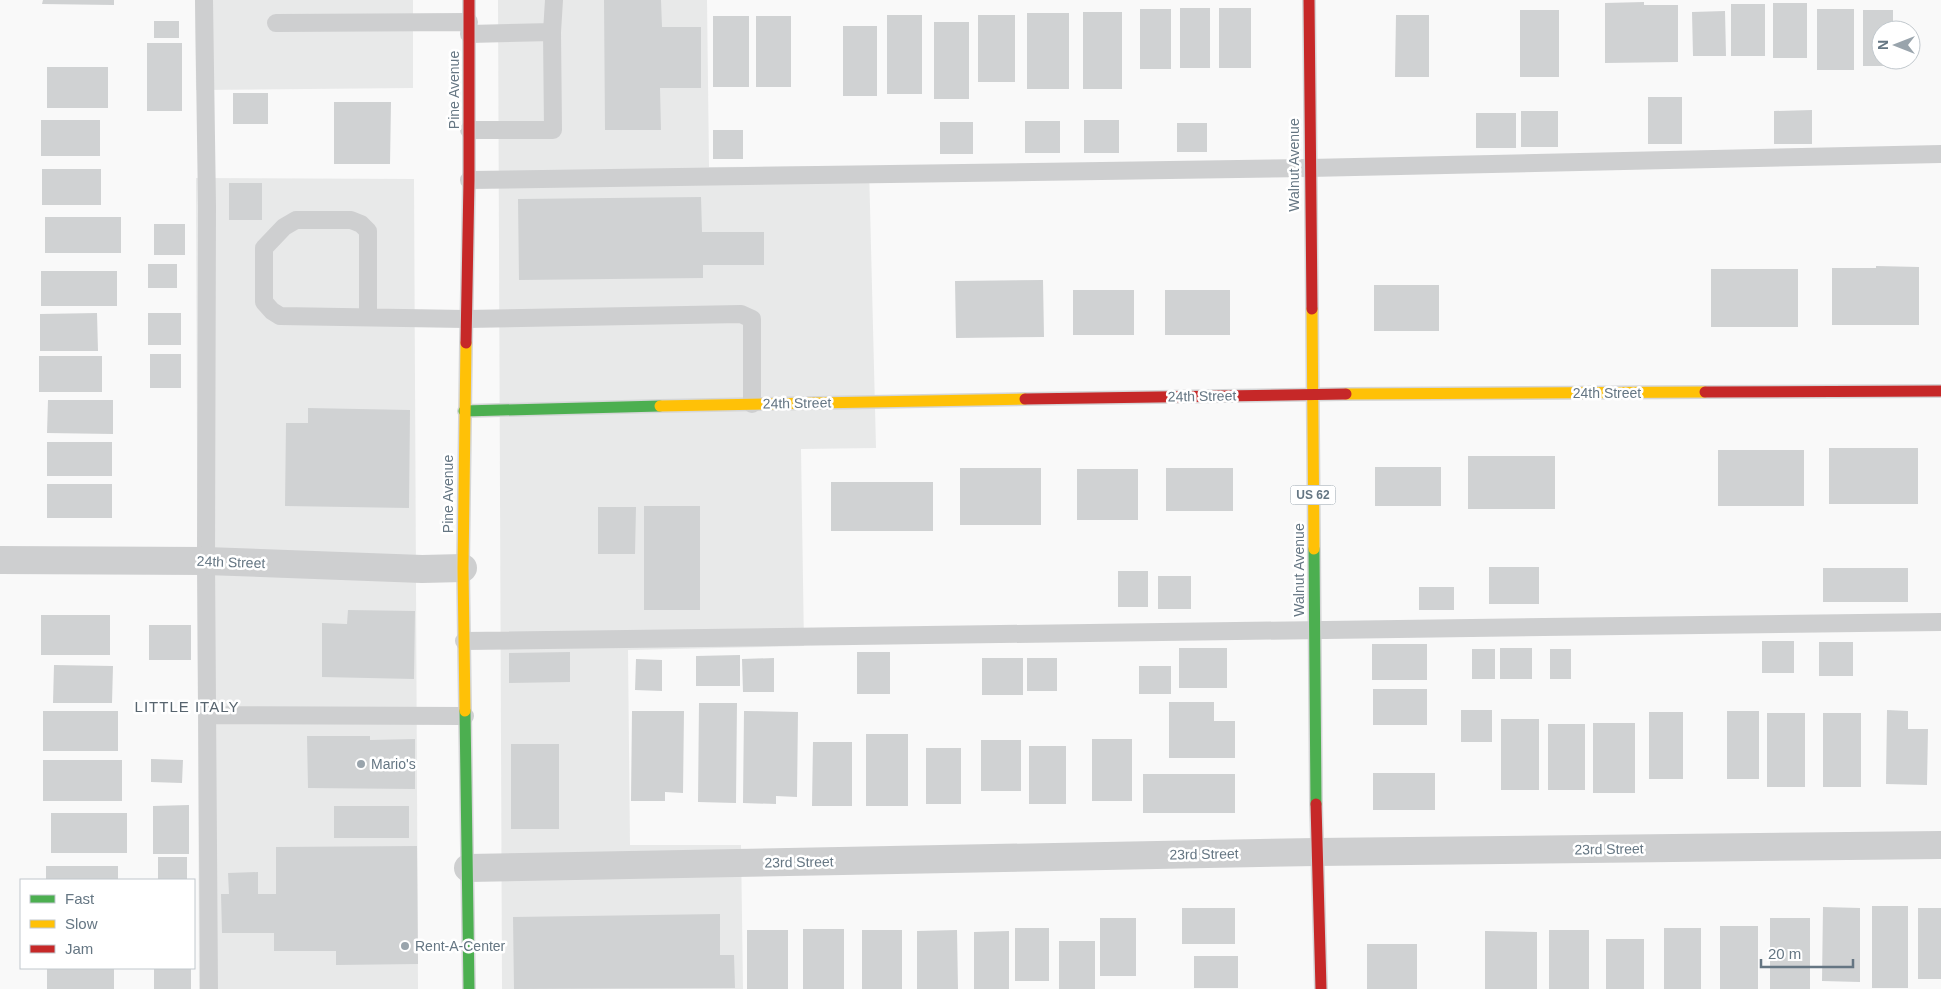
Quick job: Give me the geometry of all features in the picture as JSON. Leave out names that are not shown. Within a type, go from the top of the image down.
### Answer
[{"type":"main road","name":"Pine Avenue","points":[[469,0],[469,180],[465,319],[463,568],[469,989]]},
{"type":"main road","name":"Walnut Avenue","points":[[1309,0],[1316,852],[1321,989]]},
{"type":"main road","name":"24th Street","points":[[464,411],[1312,394],[1941,391]]},
{"type":"street","name":"24th Street","points":[[0,560],[206,561],[422,569],[463,568]]},
{"type":"street","name":"23rd Street","points":[[468,868],[1316,852],[1941,845]]},
{"type":"lane","points":[[204,0],[207,206],[206,561],[209,989]]},
{"type":"lane","points":[[469,130],[554,130],[552,32],[554,0]]},
{"type":"lane","points":[[276,23],[552,32]]},
{"type":"lane","points":[[469,180],[1309,168],[1941,154]]},
{"type":"lane","points":[[368,317],[368,231],[361,224],[351,220],[296,220],[284,227],[264,248],[264,302],[272,311],[280,316],[465,319],[741,314],[752,319],[752,404]]},
{"type":"lane","points":[[464,641],[1941,622]]},
{"type":"lane","points":[[208,715],[465,716]]},
{"type":"shaded area","points":[[195,0],[413,0],[413,88],[196,90]]},
{"type":"shaded area","points":[[498,0],[707,0],[709,167],[869,166],[876,448],[801,449],[804,646],[628,650],[630,845],[741,845],[743,989],[502,989]]},
{"type":"shaded area","points":[[196,178],[414,179],[418,989],[199,989]]},
{"type":"building","points":[[43,0],[114,0],[114,5],[42,4]]},
{"type":"building","points":[[604,0],[661,0],[662,27],[701,27],[701,88],[660,88],[661,130],[605,130]]},
{"type":"building","points":[[1644,2],[1644,5],[1678,5],[1678,62],[1605,63],[1605,3]]},
{"type":"building","points":[[1773,3],[1807,3],[1807,58],[1773,58]]},
{"type":"building","points":[[1731,4],[1765,4],[1765,56],[1731,56]]},
{"type":"building","points":[[1180,8],[1210,8],[1210,68],[1180,68]]},
{"type":"building","points":[[1219,8],[1251,8],[1251,68],[1219,68]]},
{"type":"building","points":[[1140,9],[1171,9],[1171,69],[1140,69]]},
{"type":"building","points":[[1817,9],[1854,9],[1854,70],[1817,70]]},
{"type":"building","points":[[1520,10],[1559,10],[1559,77],[1520,77]]},
{"type":"building","points":[[1863,10],[1893,10],[1893,20],[1871,20],[1871,66],[1863,66]]},
{"type":"building","points":[[1725,11],[1726,56],[1693,56],[1692,12]]},
{"type":"building","points":[[1083,12],[1122,12],[1122,89],[1083,89]]},
{"type":"building","points":[[1027,13],[1069,13],[1069,89],[1027,89]]},
{"type":"building","points":[[887,15],[922,15],[922,94],[887,94]]},
{"type":"building","points":[[978,15],[1015,15],[1015,82],[978,82]]},
{"type":"building","points":[[1396,15],[1429,15],[1429,77],[1395,77]]},
{"type":"building","points":[[713,16],[749,16],[749,87],[713,87]]},
{"type":"building","points":[[756,16],[791,16],[791,87],[756,87]]},
{"type":"building","points":[[154,21],[179,21],[179,38],[154,38]]},
{"type":"building","points":[[934,22],[969,22],[969,99],[934,99]]},
{"type":"building","points":[[843,26],[877,26],[877,96],[843,96]]},
{"type":"building","points":[[147,43],[182,43],[182,111],[147,111]]},
{"type":"building","points":[[47,67],[108,67],[108,108],[47,108]]},
{"type":"building","points":[[233,93],[268,93],[268,124],[233,124]]},
{"type":"building","points":[[1648,97],[1682,97],[1682,144],[1648,144]]},
{"type":"building","points":[[334,102],[391,102],[390,164],[334,164]]},
{"type":"building","points":[[1812,110],[1812,144],[1774,144],[1774,111]]},
{"type":"building","points":[[1521,111],[1558,111],[1558,147],[1521,147]]},
{"type":"building","points":[[1476,113],[1516,113],[1516,148],[1476,148]]},
{"type":"building","points":[[41,120],[100,120],[100,156],[41,156]]},
{"type":"building","points":[[1084,120],[1119,120],[1119,153],[1084,153]]},
{"type":"building","points":[[1025,121],[1060,121],[1060,153],[1025,153]]},
{"type":"building","points":[[940,122],[973,122],[973,154],[940,154]]},
{"type":"building","points":[[1177,123],[1207,123],[1207,152],[1177,152]]},
{"type":"building","points":[[713,130],[743,130],[743,159],[713,159]]},
{"type":"building","points":[[42,169],[101,169],[101,205],[42,205]]},
{"type":"building","points":[[229,183],[262,183],[262,220],[229,220]]},
{"type":"building","points":[[701,197],[702,232],[764,232],[764,265],[703,265],[703,278],[519,280],[518,199]]},
{"type":"building","points":[[45,217],[121,217],[121,253],[45,253]]},
{"type":"building","points":[[154,224],[185,224],[185,255],[154,255]]},
{"type":"building","points":[[148,264],[177,264],[177,288],[148,288]]},
{"type":"building","points":[[1876,266],[1919,267],[1919,325],[1832,325],[1832,268],[1876,268]]},
{"type":"building","points":[[1711,269],[1798,269],[1798,327],[1711,327]]},
{"type":"building","points":[[41,271],[117,271],[117,306],[41,306]]},
{"type":"building","points":[[1043,280],[1044,337],[956,338],[955,281]]},
{"type":"building","points":[[1374,285],[1439,285],[1439,331],[1374,331]]},
{"type":"building","points":[[1073,290],[1134,290],[1134,335],[1073,335]]},
{"type":"building","points":[[1165,290],[1230,290],[1230,335],[1165,335]]},
{"type":"building","points":[[97,313],[98,351],[40,351],[40,314]]},
{"type":"building","points":[[148,313],[181,313],[181,345],[148,345]]},
{"type":"building","points":[[150,354],[181,354],[181,388],[150,388]]},
{"type":"building","points":[[39,356],[102,356],[102,392],[39,392]]},
{"type":"building","points":[[48,400],[113,400],[113,434],[47,433]]},
{"type":"building","points":[[308,408],[410,410],[409,508],[285,506],[286,423],[308,423]]},
{"type":"building","points":[[47,442],[112,442],[112,476],[47,476]]},
{"type":"building","points":[[1829,448],[1918,448],[1918,504],[1829,504]]},
{"type":"building","points":[[1718,450],[1804,450],[1804,506],[1718,506]]},
{"type":"building","points":[[1468,456],[1555,456],[1555,509],[1468,509]]},
{"type":"building","points":[[1375,467],[1441,467],[1441,506],[1375,506]]},
{"type":"building","points":[[960,468],[1041,468],[1041,525],[960,525]]},
{"type":"building","points":[[1166,468],[1233,468],[1233,511],[1166,511]]},
{"type":"building","points":[[1077,469],[1138,469],[1138,520],[1077,520]]},
{"type":"building","points":[[831,482],[933,482],[933,531],[831,531]]},
{"type":"building","points":[[47,484],[112,484],[112,518],[47,518]]},
{"type":"building","points":[[644,506],[700,506],[700,610],[644,610]]},
{"type":"building","points":[[598,507],[636,507],[635,554],[598,554]]},
{"type":"building","points":[[1489,567],[1539,567],[1539,604],[1489,604]]},
{"type":"building","points":[[1823,568],[1908,568],[1908,602],[1823,602]]},
{"type":"building","points":[[1118,571],[1148,571],[1148,607],[1118,607]]},
{"type":"building","points":[[1158,576],[1191,576],[1191,609],[1158,609]]},
{"type":"building","points":[[1419,587],[1454,587],[1454,610],[1419,610]]},
{"type":"building","points":[[348,610],[415,611],[414,679],[322,677],[322,623],[347,624]]},
{"type":"building","points":[[41,615],[110,615],[110,655],[41,655]]},
{"type":"building","points":[[149,625],[191,625],[191,660],[149,660]]},
{"type":"building","points":[[1762,641],[1794,641],[1794,673],[1762,673]]},
{"type":"building","points":[[1819,642],[1853,642],[1853,676],[1819,676]]},
{"type":"building","points":[[1372,644],[1427,644],[1427,680],[1372,680]]},
{"type":"building","points":[[1179,648],[1227,648],[1227,688],[1179,688]]},
{"type":"building","points":[[1500,648],[1532,648],[1532,679],[1500,679]]},
{"type":"building","points":[[1472,649],[1495,649],[1495,679],[1472,679]]},
{"type":"building","points":[[1550,649],[1571,649],[1571,679],[1550,679]]},
{"type":"building","points":[[570,652],[570,682],[509,683],[509,653]]},
{"type":"building","points":[[857,652],[890,652],[890,694],[857,694]]},
{"type":"building","points":[[740,655],[740,686],[696,686],[696,656]]},
{"type":"building","points":[[774,658],[774,692],[743,692],[742,659]]},
{"type":"building","points":[[982,658],[1023,658],[1023,695],[982,695]]},
{"type":"building","points":[[1027,658],[1057,658],[1057,691],[1027,691]]},
{"type":"building","points":[[636,659],[662,660],[662,691],[635,690]]},
{"type":"building","points":[[54,665],[113,666],[112,703],[53,703]]},
{"type":"building","points":[[1139,666],[1171,666],[1171,694],[1139,694]]},
{"type":"building","points":[[1373,689],[1427,689],[1427,725],[1373,725]]},
{"type":"building","points":[[1169,702],[1214,702],[1214,721],[1235,721],[1235,758],[1169,758]]},
{"type":"building","points":[[699,703],[737,703],[736,803],[698,802]]},
{"type":"building","points":[[1461,710],[1492,710],[1492,742],[1461,742]]},
{"type":"building","points":[[1887,710],[1908,711],[1908,729],[1928,729],[1927,785],[1886,784]]},
{"type":"building","points":[[43,711],[118,711],[118,751],[43,751]]},
{"type":"building","points":[[632,711],[684,711],[683,793],[665,792],[665,801],[631,801]]},
{"type":"building","points":[[744,711],[798,712],[797,797],[776,796],[776,804],[743,803]]},
{"type":"building","points":[[1727,711],[1759,711],[1759,779],[1727,779]]},
{"type":"building","points":[[1649,712],[1683,712],[1683,779],[1649,779]]},
{"type":"building","points":[[1767,713],[1805,713],[1805,787],[1767,787]]},
{"type":"building","points":[[1823,713],[1861,713],[1861,787],[1823,787]]},
{"type":"building","points":[[1501,719],[1539,719],[1539,790],[1501,790]]},
{"type":"building","points":[[1593,723],[1635,723],[1635,793],[1593,793]]},
{"type":"building","points":[[1548,724],[1585,724],[1585,790],[1548,790]]},
{"type":"building","points":[[866,734],[908,734],[908,806],[866,806]]},
{"type":"building","name":"Mario's","points":[[307,736],[370,736],[370,740],[415,739],[415,789],[308,788]]},
{"type":"building","points":[[1092,739],[1132,739],[1132,801],[1092,801]]},
{"type":"building","points":[[981,740],[1021,740],[1021,791],[981,791]]},
{"type":"building","points":[[813,742],[852,742],[852,806],[812,806]]},
{"type":"building","points":[[511,744],[559,744],[559,829],[511,829]]},
{"type":"building","points":[[1029,746],[1066,746],[1066,804],[1029,804]]},
{"type":"building","points":[[926,748],[961,748],[961,804],[926,804]]},
{"type":"building","points":[[151,759],[183,760],[182,783],[151,782]]},
{"type":"building","points":[[43,760],[122,760],[122,801],[43,801]]},
{"type":"building","points":[[1373,773],[1435,773],[1435,810],[1373,810]]},
{"type":"building","points":[[1143,774],[1235,774],[1235,813],[1143,813]]},
{"type":"building","points":[[189,805],[189,854],[153,854],[153,806]]},
{"type":"building","points":[[334,806],[409,806],[409,838],[334,838]]},
{"type":"building","points":[[51,813],[127,813],[127,853],[51,853]]},
{"type":"building","points":[[417,846],[418,964],[336,965],[336,951],[274,951],[274,933],[222,933],[221,894],[229,894],[228,873],[258,872],[258,894],[276,894],[276,847]]},
{"type":"building","points":[[158,857],[187,857],[187,879],[158,879]]},
{"type":"building","points":[[46,866],[118,866],[118,879],[46,879]]},
{"type":"building","points":[[1872,906],[1908,906],[1908,988],[1872,988]]},
{"type":"building","points":[[1823,907],[1860,908],[1860,982],[1822,981]]},
{"type":"building","points":[[1182,908],[1235,908],[1235,944],[1182,944]]},
{"type":"building","points":[[1918,908],[1941,908],[1941,979],[1918,979]]},
{"type":"building","points":[[720,914],[720,955],[734,955],[735,988],[514,989],[513,917]]},
{"type":"building","points":[[1100,918],[1136,918],[1136,976],[1100,976]]},
{"type":"building","points":[[1770,918],[1810,918],[1810,989],[1770,989]]},
{"type":"building","points":[[1720,926],[1758,926],[1758,989],[1720,989]]},
{"type":"building","points":[[1015,928],[1049,928],[1049,981],[1015,981]]},
{"type":"building","points":[[1664,928],[1701,928],[1701,989],[1664,989]]},
{"type":"building","points":[[803,929],[844,929],[844,989],[803,989]]},
{"type":"building","points":[[747,930],[788,930],[788,989],[747,989]]},
{"type":"building","points":[[862,930],[902,930],[902,989],[862,989]]},
{"type":"building","points":[[957,930],[958,989],[917,989],[917,931]]},
{"type":"building","points":[[1549,930],[1589,930],[1589,989],[1549,989]]},
{"type":"building","points":[[1009,931],[1009,989],[974,989],[974,932]]},
{"type":"building","points":[[1485,931],[1537,932],[1537,989],[1485,989]]},
{"type":"building","points":[[1606,939],[1644,939],[1644,989],[1606,989]]},
{"type":"building","points":[[1059,941],[1095,941],[1095,989],[1059,989]]},
{"type":"building","points":[[1367,944],[1417,944],[1417,989],[1367,989]]},
{"type":"building","points":[[1194,956],[1238,956],[1238,988],[1194,988]]},
{"type":"building","points":[[47,969],[114,969],[114,989],[47,989]]},
{"type":"building","points":[[154,969],[191,969],[191,989],[154,989]]},
{"type":"traffic: fast","points":[[464,411],[660,406]]},
{"type":"traffic: fast","points":[[1314,549],[1316,804]]},
{"type":"traffic: fast","points":[[465,711],[469,989]]},
{"type":"traffic: slow","points":[[1312,309],[1314,549]]},
{"type":"traffic: slow","points":[[465,711],[463,568],[466,343]]},
{"type":"traffic: slow","points":[[1346,394],[1705,392]]},
{"type":"traffic: slow","points":[[660,406],[1025,399]]},
{"type":"traffic: jam","points":[[466,343],[469,180],[469,0]]},
{"type":"traffic: jam","points":[[1309,0],[1312,309]]},
{"type":"traffic: jam","points":[[1705,392],[1941,391]]},
{"type":"traffic: jam","points":[[1025,399],[1346,394]]},
{"type":"traffic: jam","points":[[1316,804],[1321,989]]},
{"type":"place","name":"Mario's","points":[[361,764]]},
{"type":"place","name":"Rent-A-Center","points":[[405,946]]},
{"type":"district","name":"LITTLE ITALY","points":[[187,707]]}]
